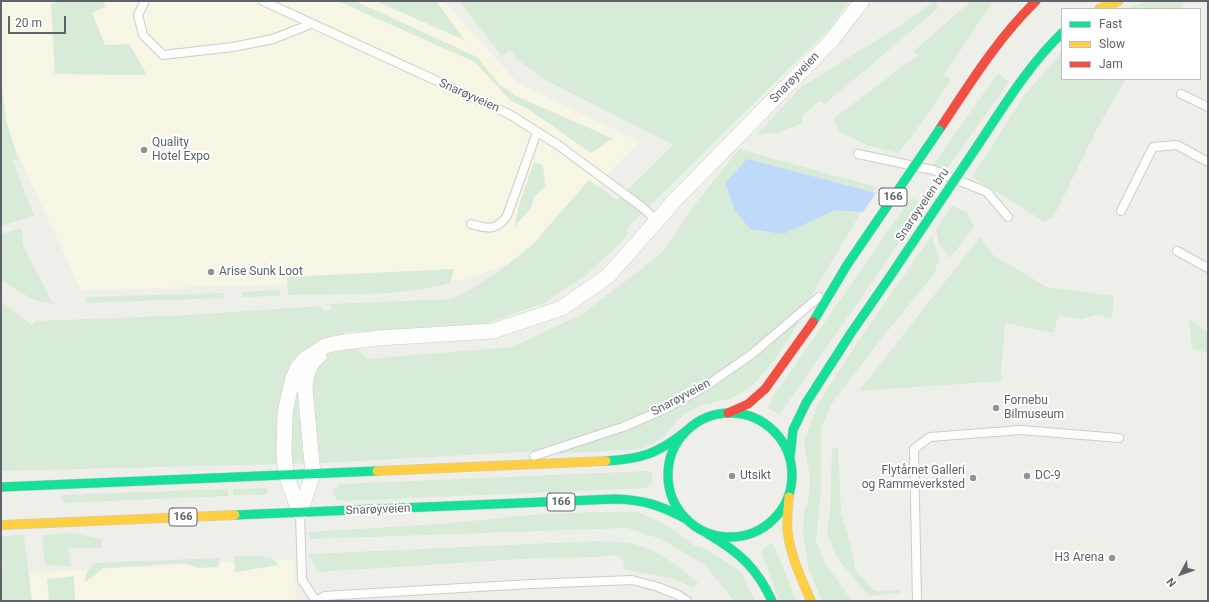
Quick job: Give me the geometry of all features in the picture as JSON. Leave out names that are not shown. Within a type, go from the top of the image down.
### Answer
[{"type":"main road","name":"Snarøyveien","points":[[728,413],[747,405],[764,389],[811,326],[847,265],[999,42],[1024,12],[1036,1]]},
{"type":"main road","points":[[1102,8],[1119,1]]},
{"type":"main road","name":"Snarøyveien bru","points":[[790,457],[793,430],[806,403],[843,345],[1032,66],[1061,34]]},
{"type":"main road","name":"166","points":[[728,413],[745,415],[760,420],[773,430],[783,442],[790,457],[792,484],[789,497],[783,509],[774,520],[763,529],[750,535],[736,538],[722,538],[708,534],[686,519],[677,509],[671,496],[668,482],[668,468],[671,455],[677,443],[685,432],[695,424],[705,418],[717,414],[728,413]]},
{"type":"main road","name":"Snarøyveien","points":[[1,487],[503,466],[640,458],[662,449],[685,432]]},
{"type":"main road","points":[[789,497],[788,532],[790,543],[794,558],[811,601]]},
{"type":"main road","name":"Snarøyveien","points":[[1,525],[636,500],[649,501],[660,505],[686,519]]},
{"type":"main road","points":[[708,534],[727,545],[744,558],[755,570],[772,601]]},
{"type":"street","name":"Snarøyveien","points":[[354,340],[493,331],[562,308],[608,276],[677,198],[832,40],[862,1]]},
{"type":"street","points":[[300,513],[312,474],[305,389],[306,375],[316,358],[341,344],[354,340]]},
{"type":"street","points":[[300,513],[286,475],[284,452],[286,413],[290,386],[298,367],[305,359],[325,346],[354,340]]},
{"type":"lane","points":[[145,1],[138,15],[143,35],[163,55],[233,47],[273,39],[311,24]]},
{"type":"lane","name":"Snarøyveien","points":[[263,1],[509,114],[558,145],[642,207],[657,221]]},
{"type":"lane","points":[[1181,94],[1208,107]]},
{"type":"lane","points":[[471,224],[490,228],[502,222],[507,216],[537,132]]},
{"type":"lane","points":[[1121,211],[1153,147],[1177,145],[1208,162]]},
{"type":"lane","points":[[858,154],[932,170],[988,192],[1008,217]]},
{"type":"lane","points":[[1177,251],[1208,268]]},
{"type":"lane","name":"Snarøyveien","points":[[503,466],[623,427],[665,409],[706,386],[752,354],[799,312],[834,285]]},
{"type":"lane","points":[[917,601],[914,449],[930,437],[1021,430],[1118,438]]},
{"type":"lane","points":[[300,513],[302,580],[316,601],[325,596],[340,595],[530,584],[632,580],[678,595],[686,601]]},
{"type":"shaded area","points":[[1,1],[444,1],[518,83],[640,142],[525,257],[466,280],[81,290],[1,118]]},
{"type":"shaded area","points":[[294,559],[296,601],[1,601],[1,574]]},
{"type":"green space","points":[[60,1],[103,1],[106,6],[92,13],[105,45],[129,44],[147,75],[55,74],[51,4]]},
{"type":"green space","points":[[338,1],[355,1],[477,57],[499,84],[516,96],[614,139],[591,153],[531,111],[510,100],[475,62]]},
{"type":"green space","points":[[376,1],[436,1],[465,41]]},
{"type":"green space","points":[[459,1],[849,1],[829,29],[628,227],[626,237],[585,276],[544,303],[485,324],[418,330],[343,332],[366,359],[512,347],[581,315],[662,253],[692,208],[739,149],[876,187],[797,320],[803,316],[777,357],[753,385],[732,398],[702,405],[684,414],[661,439],[642,449],[556,454],[558,450],[324,463],[1,471],[1,302],[32,325],[36,321],[189,315],[320,306],[324,311],[332,310],[330,304],[452,299],[472,289],[506,266],[532,245],[589,180],[617,200],[673,145],[548,81],[519,61],[510,50],[502,56]]},
{"type":"green space","points":[[937,1],[938,8],[825,104],[819,101],[802,116],[802,123],[779,132],[756,135],[800,88],[901,25]]},
{"type":"green space","points":[[971,1],[993,1],[944,75],[951,80],[912,136],[898,153],[867,145],[840,132],[833,119],[918,55],[914,51]]},
{"type":"green space","points":[[1150,1],[1190,1],[1183,4],[1180,8],[1126,8]]},
{"type":"green space","points":[[1061,53],[1061,80],[1125,80],[1099,125],[1054,216],[1045,222],[972,177],[1023,97]]},
{"type":"green space","points":[[998,73],[1009,82],[946,170],[933,165]]},
{"type":"green space","points":[[1,82],[7,124],[18,159],[13,161],[34,216],[1,226]]},
{"type":"green space","points":[[534,162],[543,165],[545,186],[535,196],[530,209],[514,227],[520,202]]},
{"type":"green space","points":[[911,198],[925,203],[877,275],[780,414],[768,409],[772,398]]},
{"type":"green space","points":[[952,206],[967,212],[974,227],[950,258],[939,245],[936,229]]},
{"type":"green space","points":[[22,228],[23,245],[53,304],[34,300],[1,279],[1,234]]},
{"type":"green space","points":[[932,235],[939,259],[934,274],[873,349],[832,403],[821,428],[821,492],[816,541],[826,564],[852,601],[822,601],[809,569],[803,536],[804,514],[809,496],[810,477],[804,442],[817,406],[852,350]]},
{"type":"green space","points":[[980,237],[994,256],[1047,287],[1114,296],[1112,318],[1107,318],[1100,314],[1081,319],[1058,315],[1054,333],[1005,323],[1001,373],[1002,381],[859,391]]},
{"type":"green space","points":[[454,269],[450,283],[411,291],[370,294],[288,295],[287,277]]},
{"type":"green space","points":[[280,290],[280,296],[243,297],[241,292]]},
{"type":"green space","points":[[223,293],[223,298],[86,303],[86,297]]},
{"type":"green space","points":[[1189,319],[1208,332],[1208,353],[1192,348]]},
{"type":"green space","points":[[838,447],[841,513],[851,546],[856,571],[875,591],[900,590],[900,593],[869,596],[842,564],[833,550],[827,531],[830,510],[832,448]]},
{"type":"green space","points":[[647,471],[652,473],[652,484],[647,488],[341,501],[337,500],[333,493],[339,484]]},
{"type":"green space","points":[[266,488],[268,490],[267,494],[264,495],[233,495],[233,489]]},
{"type":"green space","points":[[228,489],[228,496],[63,503],[61,495]]},
{"type":"green space","points":[[592,512],[637,512],[663,523],[695,546],[706,549],[740,571],[755,601],[734,601],[705,565],[661,539],[627,528],[311,539],[308,532],[440,524],[531,515]]},
{"type":"green space","points":[[72,533],[102,539],[102,548],[68,548],[72,566],[45,565],[42,535]]},
{"type":"green space","points":[[24,535],[32,601],[1,601],[1,567],[3,566],[1,559],[1,536]]},
{"type":"green space","points":[[597,541],[625,542],[651,550],[668,560],[698,582],[693,588],[674,579],[623,569],[624,561],[616,555],[595,557],[537,558],[318,572],[310,557],[310,554]]},
{"type":"green space","points":[[770,544],[774,545],[796,601],[779,601],[761,551]]},
{"type":"green space","points":[[234,556],[257,556],[272,558],[279,565],[235,572]]},
{"type":"green space","points":[[219,558],[219,567],[198,568],[184,563],[104,568],[85,582],[88,571],[96,563]]},
{"type":"green space","points":[[74,576],[75,601],[49,601],[47,579]]},
{"type":"water","points":[[747,159],[876,193],[863,212],[835,210],[783,234],[750,229],[735,210],[725,183]]},
{"type":"traffic: fast","points":[[978,145],[1027,73],[1061,34]]},
{"type":"traffic: fast","points":[[847,265],[939,130]]},
{"type":"traffic: fast","points":[[889,278],[978,145]]},
{"type":"traffic: fast","points":[[813,322],[847,265]]},
{"type":"traffic: fast","points":[[790,457],[793,430],[806,403],[851,333],[889,278]]},
{"type":"traffic: fast","points":[[730,413],[754,417],[765,423],[774,431],[782,440],[788,451],[792,475],[788,499],[782,510],[774,519],[765,527],[754,533],[730,537],[706,533],[695,527],[686,519],[678,510],[672,499],[668,475],[672,451],[678,440],[686,431],[695,423],[706,417],[730,413]]},
{"type":"traffic: fast","points":[[606,461],[629,459],[648,454],[666,446],[685,432]]},
{"type":"traffic: fast","points":[[1,487],[377,471]]},
{"type":"traffic: fast","points":[[235,515],[615,499],[652,504],[686,519]]},
{"type":"traffic: fast","points":[[708,534],[729,547],[746,562],[760,579],[772,601]]},
{"type":"traffic: slow","points":[[1102,8],[1119,1]]},
{"type":"traffic: slow","points":[[377,471],[606,461]]},
{"type":"traffic: slow","points":[[789,497],[787,516],[789,543],[797,568],[811,601]]},
{"type":"traffic: slow","points":[[1,525],[235,515]]},
{"type":"traffic: jam","points":[[939,130],[996,47],[1036,1]]},
{"type":"traffic: jam","points":[[728,413],[748,404],[765,389],[813,322]]},
{"type":"place","name":"Quality Hotel Expo","points":[[144,150]]},
{"type":"place","name":"Arise Sunk Loot","points":[[211,272]]},
{"type":"place","name":"Fornebu Bilmuseum","points":[[996,408]]},
{"type":"place","name":"Utsikt","points":[[732,476]]},
{"type":"place","name":"DC‑9","points":[[1027,476]]},
{"type":"place","name":"Flytårnet Galleri og Rammeverksted","points":[[973,478]]},
{"type":"place","name":"H3 Arena","points":[[1112,558]]}]
